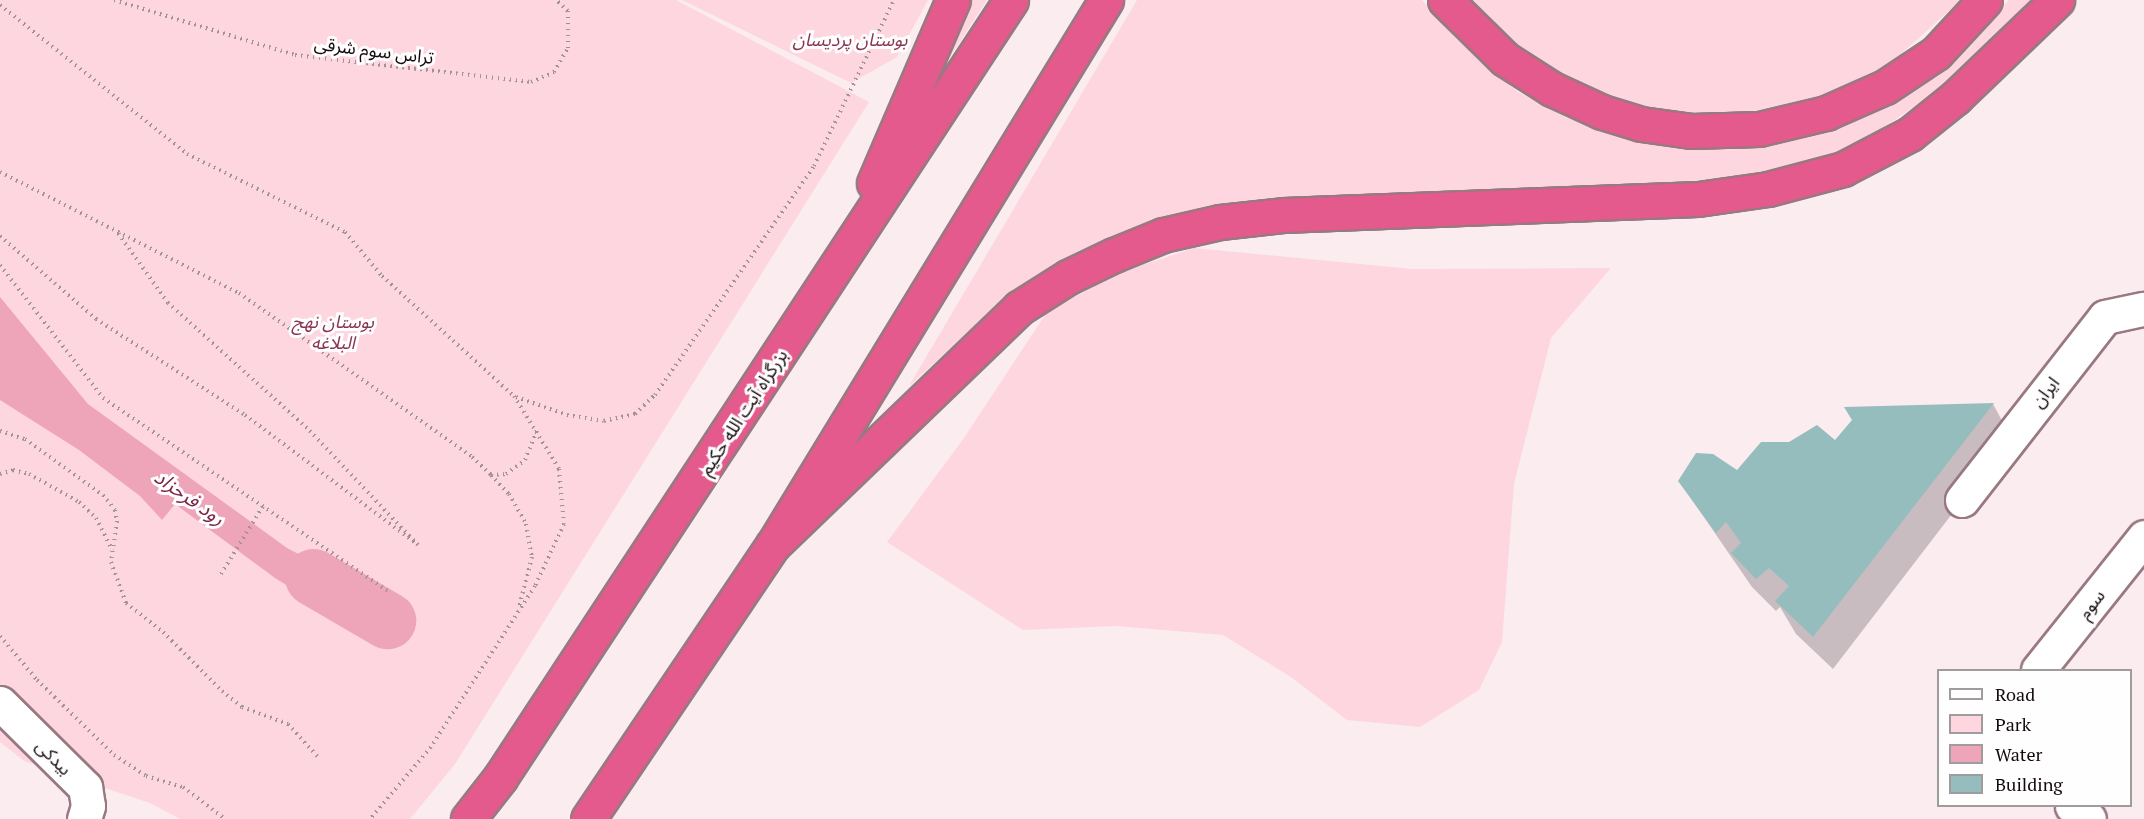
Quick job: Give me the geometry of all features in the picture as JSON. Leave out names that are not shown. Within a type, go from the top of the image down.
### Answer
[{"type":"highway","points":[[837,270],[953,0]]},
{"type":"highway","name":"بزرگراه آیت الله حکیم","points":[[468,819],[500,778],[837,270],[1011,0]]},
{"type":"highway","points":[[588,819],[773,545],[1106,0]]},
{"type":"highway","points":[[1445,0],[1505,59],[1552,89],[1612,115],[1691,131],[1759,129],[1826,113],[1885,87],[1936,53],[1985,0]]},
{"type":"highway","points":[[773,545],[1019,308],[1068,277],[1114,255],[1162,235],[1220,222],[1283,214],[1698,199],[1768,189],[1844,169],[1910,134],[1956,97],[2057,0]]},
{"type":"street","name":"ایران","points":[[1962,500],[2105,317],[2144,309]]},
{"type":"street","name":"سوم","points":[[2039,669],[2142,545]]},
{"type":"street","name":"بیدکی","points":[[0,703],[85,787],[88,806],[84,819]]},
{"type":"street","points":[[461,819],[500,778]]},
{"type":"street","points":[[2073,807],[2089,819]]},
{"type":"path","name":"تراس سوم شرقی","points":[[114,0],[295,55],[531,82],[554,72],[568,48],[568,10],[556,0]]},
{"type":"path","points":[[514,396],[567,415],[604,421],[635,414],[655,395],[814,166],[894,0]]},
{"type":"path","points":[[0,5],[187,154],[345,232],[382,276],[514,396],[538,429],[559,469],[564,524],[548,561],[515,617],[431,747],[370,819]]},
{"type":"path","points":[[0,172],[239,293],[472,457],[508,494],[526,524],[532,557],[515,617]]},
{"type":"path","points":[[0,236],[96,319],[245,415],[418,545],[307,428],[168,303],[118,233]]},
{"type":"path","points":[[0,265],[103,398],[388,591]]},
{"type":"path","points":[[491,475],[506,474],[525,460],[538,429]]},
{"type":"path","points":[[0,430],[26,439],[103,495],[115,510],[117,521],[112,551],[116,583],[126,603],[163,632],[222,691],[242,707],[288,724],[318,758]]},
{"type":"path","points":[[0,474],[13,470],[29,474],[79,501],[96,518],[112,551]]},
{"type":"path","points":[[221,574],[263,507]]},
{"type":"path","points":[[0,636],[37,680],[114,755],[146,776],[183,787],[225,819]]},
{"type":"green space","name":"بوستان نهج البلاغه","points":[[0,0],[676,0],[869,102],[455,764],[410,819],[180,819],[150,803],[24,761],[0,742]]},
{"type":"green space","name":"بوستان پردیسان","points":[[682,0],[928,0],[897,57],[851,83]]},
{"type":"green space","points":[[971,0],[987,0],[928,91],[965,14]]},
{"type":"green space","points":[[1137,0],[1422,0],[1480,62],[1518,92],[1567,118],[1648,144],[1763,148],[1828,133],[1886,107],[1959,56],[2009,0],[2035,0],[1939,90],[1871,136],[1834,156],[1729,179],[1247,203],[1172,216],[1094,246],[1041,276],[966,334],[909,386]]},
{"type":"green space","points":[[1468,0],[1961,0],[1891,63],[1808,103],[1700,118],[1610,98],[1540,62],[1488,21]]},
{"type":"green space","points":[[1194,248],[1412,269],[1611,268],[1551,338],[1514,484],[1502,642],[1479,690],[1420,727],[1347,720],[1291,677],[1223,635],[1116,626],[1023,630],[887,542],[964,438],[1047,312],[1119,273]]},
{"type":"water","points":[[0,297],[88,404],[287,548],[387,600],[370,637],[275,578],[175,504],[162,520],[140,496],[79,450],[0,400]]},
{"type":"building","points":[[1994,403],[1813,637],[1775,601],[1789,586],[1769,568],[1756,579],[1731,553],[1741,543],[1726,522],[1716,533],[1678,481],[1696,453],[1713,454],[1737,470],[1761,442],[1789,442],[1817,425],[1835,440],[1852,420],[1844,407]]},
{"type":"waterway","name":"رود فرحزاد","points":[[313,577],[387,620]]}]
